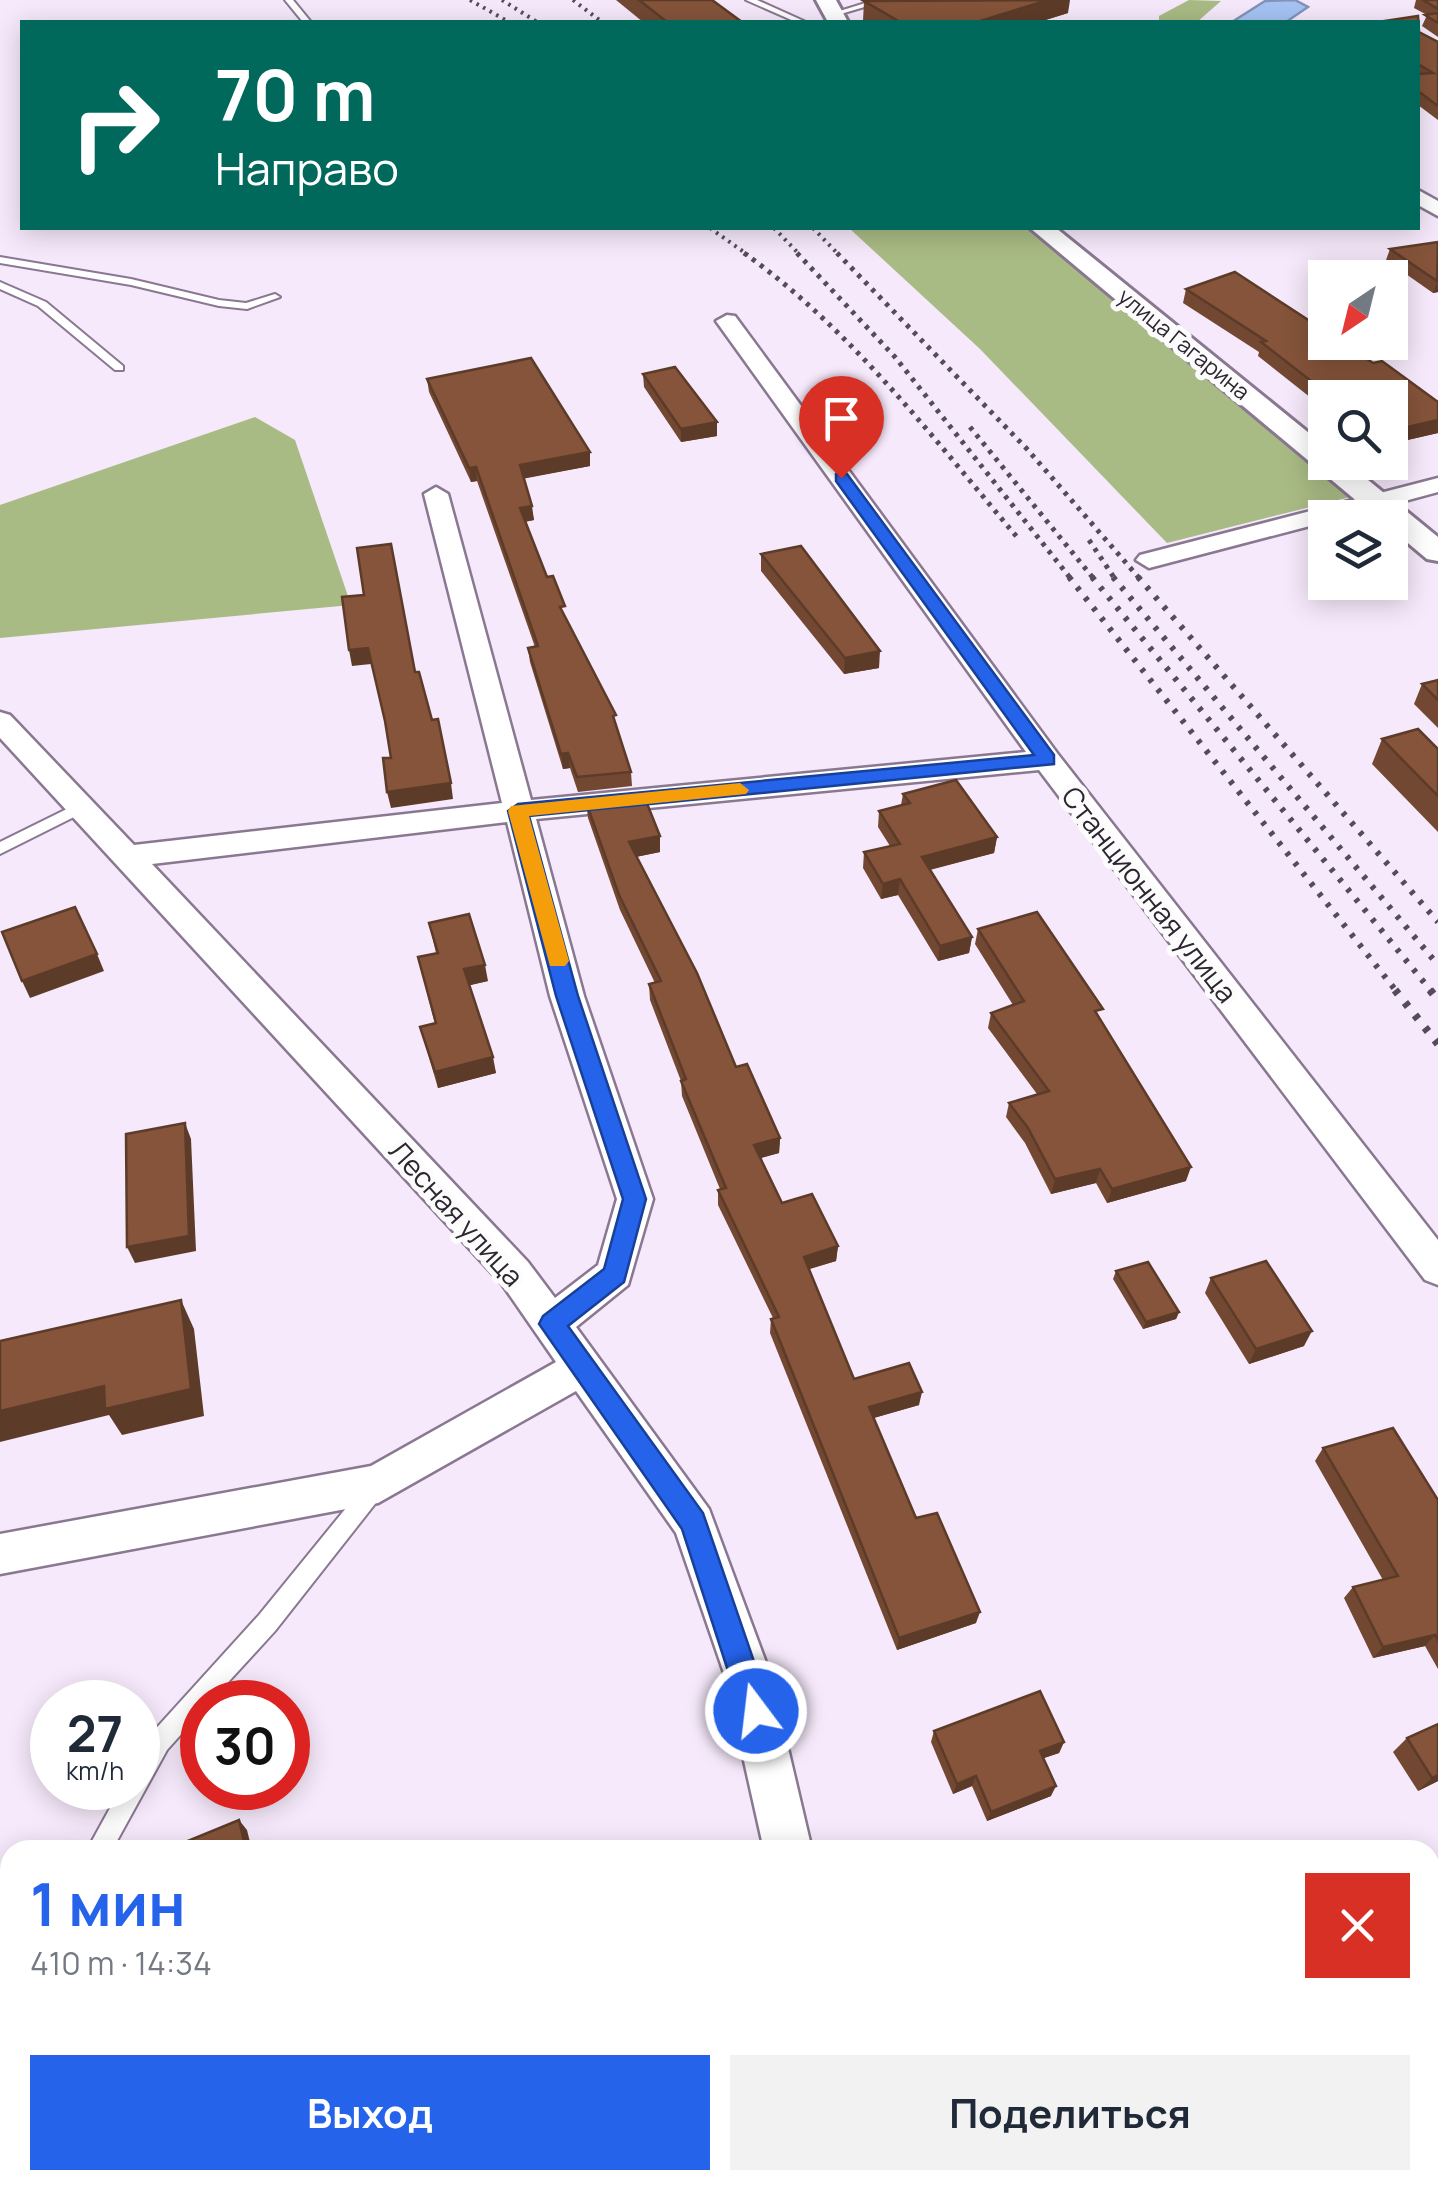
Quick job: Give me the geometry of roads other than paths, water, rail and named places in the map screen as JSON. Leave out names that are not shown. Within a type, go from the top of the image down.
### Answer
[{"type":"street","name":"улица Гагарина","points":[[1044,230],[1308,447]]},
{"type":"street","name":"Станционная улица","points":[[727,321],[1047,760],[1438,1269]]},
{"type":"street","name":"улица Гагарина","points":[[1348,480],[1373,500]]},
{"type":"street","points":[[1378,500],[1438,485]]},
{"type":"street","points":[[436,494],[567,996],[634,1199],[615,1274],[552,1324]]},
{"type":"street","points":[[1149,560],[1308,518]]},
{"type":"street","name":"улица Гагарина","points":[[1408,528],[1438,552]]},
{"type":"street","name":"Лесная улица","points":[[0,721],[131,856],[516,1274],[694,1522],[748,1676],[786,1840]]},
{"type":"street","points":[[131,856],[518,811],[1047,760]]},
{"type":"street","points":[[0,1554],[378,1484],[582,1367]]},
{"type":"lane","points":[[289,0],[306,20]]},
{"type":"lane","points":[[750,0],[797,20]]},
{"type":"lane","points":[[832,12],[884,0]]},
{"type":"lane","points":[[0,260],[131,282],[219,303],[246,306],[275,297]]},
{"type":"lane","points":[[0,284],[42,304],[119,368]]},
{"type":"lane","points":[[0,849],[82,806]]},
{"type":"lane","points":[[160,1741],[267,1623],[378,1484]]},
{"type":"lane","points":[[105,1840],[122,1810]]},
{"type":"water","points":[[1295,0],[1308,7],[1289,20],[1235,20],[1265,1]]},
{"type":"railway","points":[[470,0],[505,20]]},
{"type":"railway","points":[[502,0],[534,20]]},
{"type":"railway","points":[[573,0],[599,20]]},
{"type":"railway","points":[[713,230],[748,255]]},
{"type":"railway","points":[[776,230],[800,255]]},
{"type":"railway","points":[[815,230],[839,255]]},
{"type":"railway","points":[[744,253],[783,283],[855,350],[1017,537]]},
{"type":"railway","points":[[797,253],[895,357],[1071,579]]},
{"type":"railway","points":[[837,253],[1027,449],[1140,579]]},
{"type":"railway","points":[[970,427],[1094,579]]},
{"type":"railway","points":[[1089,540],[1115,579]]},
{"type":"railway","points":[[1069,577],[1397,992]]},
{"type":"railway","points":[[1092,577],[1432,992]]},
{"type":"railway","points":[[1113,577],[1438,965]]},
{"type":"railway","points":[[1138,577],[1438,922]]},
{"type":"railway","points":[[1395,990],[1438,1044]]},
{"type":"railway","points":[[1430,990],[1438,1000]]}]
